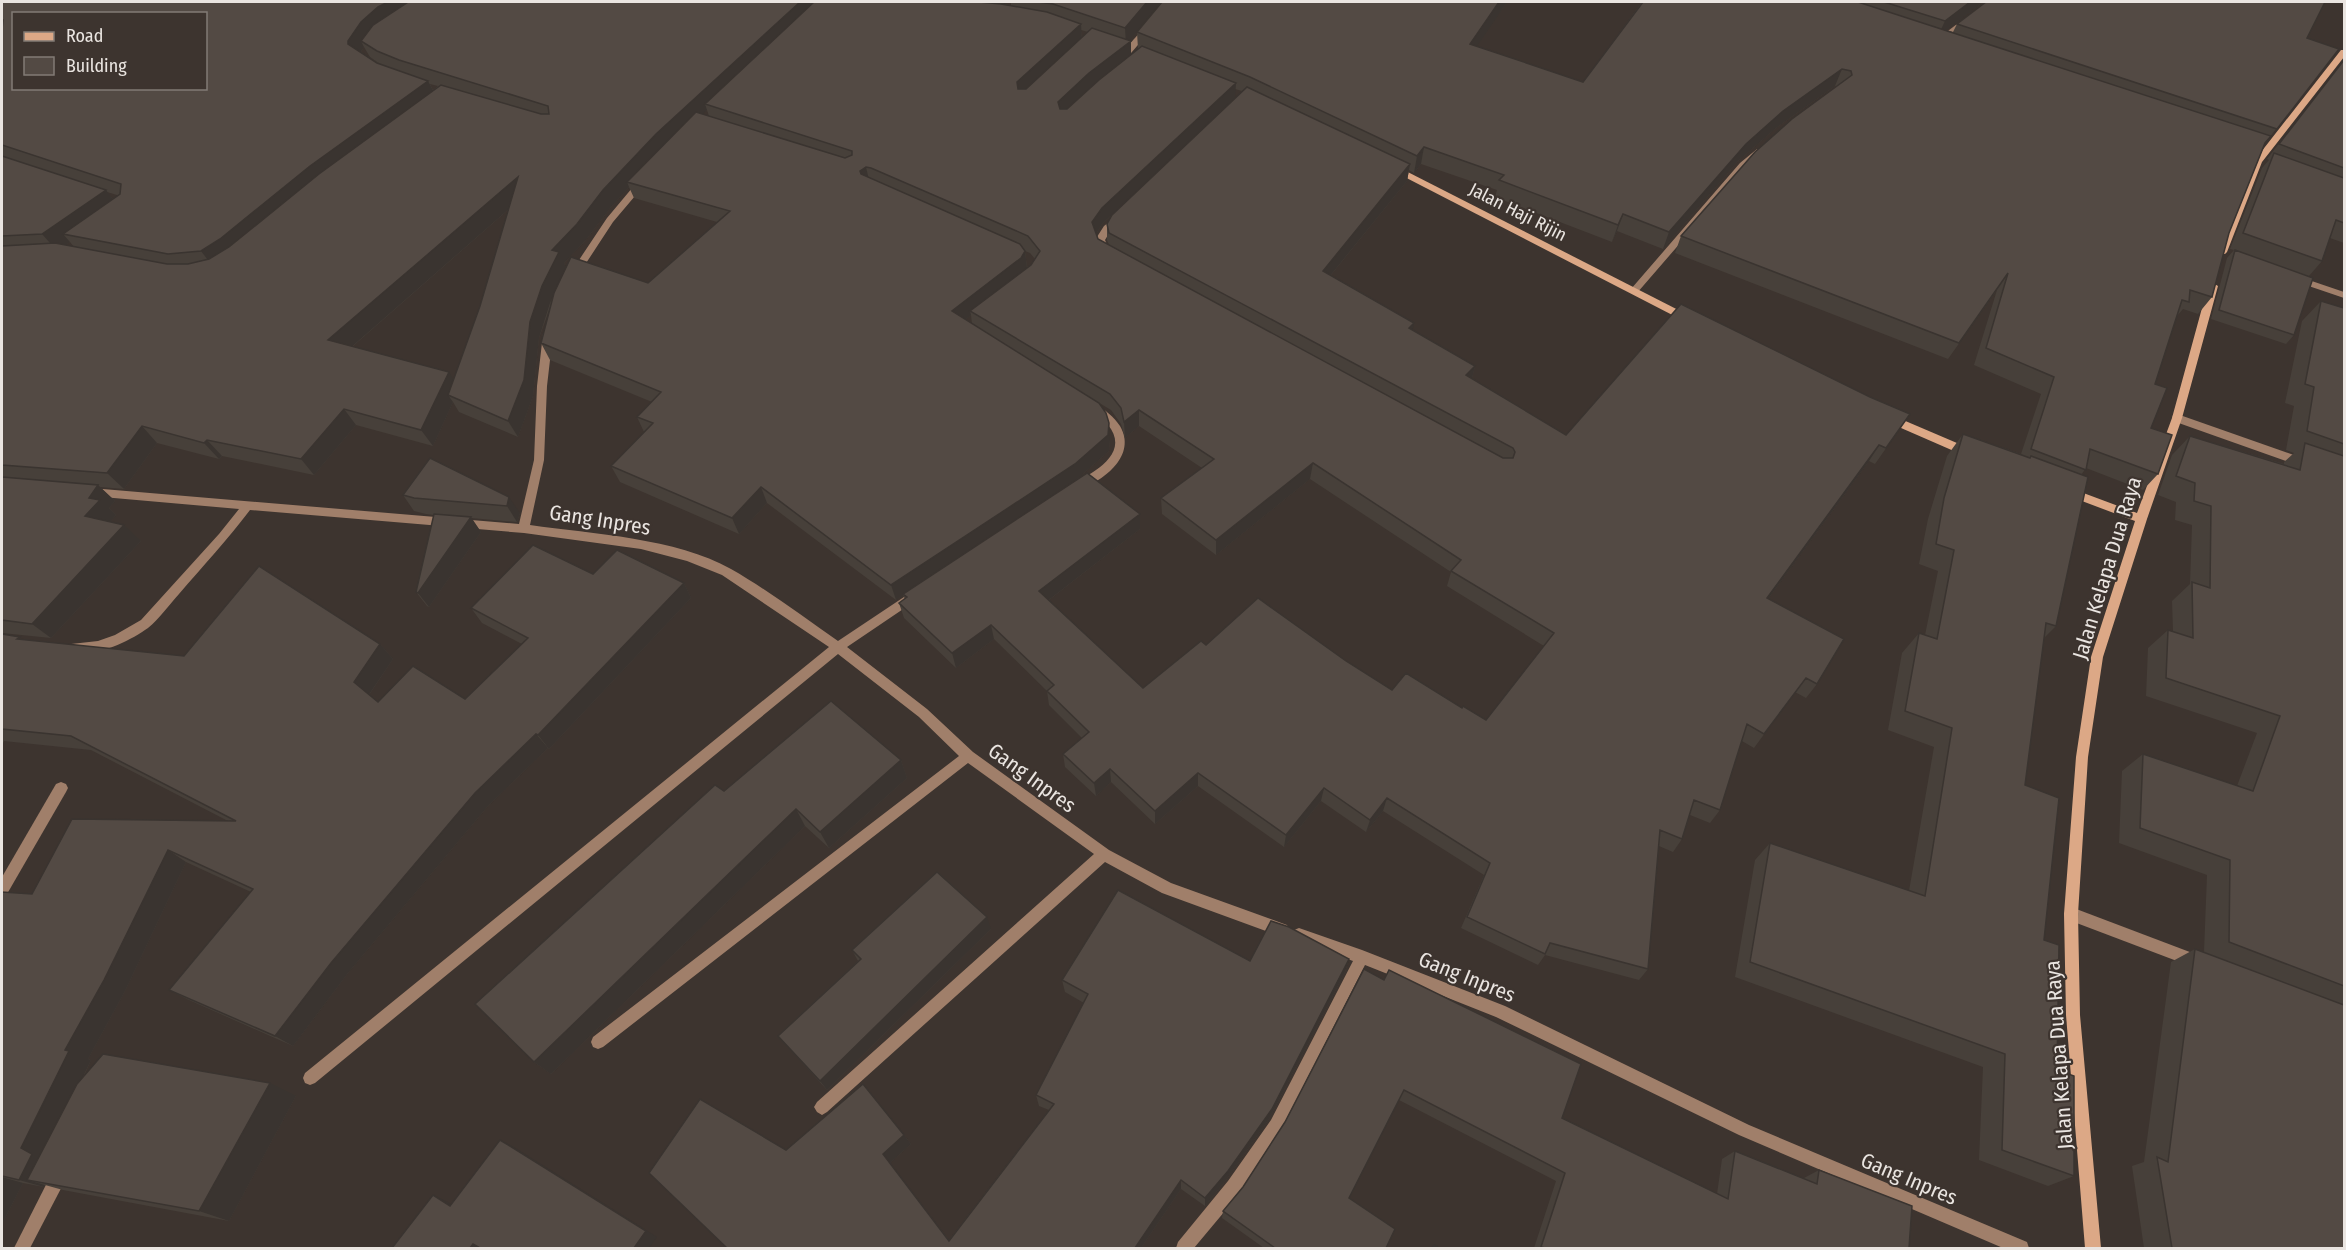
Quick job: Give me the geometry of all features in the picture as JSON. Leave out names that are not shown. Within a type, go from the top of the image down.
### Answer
[{"type":"main road","points":[[1123,50],[1142,57]]},
{"type":"main road","name":"Jalan Kelapa Dua Raya","points":[[2093,1248],[2073,1015],[2071,914],[2082,757],[2097,657],[2141,519],[2177,418],[2223,260],[2263,163],[2261,148],[2343,57]]},
{"type":"main road","name":"Jalan Haji Rijin","points":[[1389,165],[1695,322]]},
{"type":"main road","points":[[1876,412],[1982,458]]},
{"type":"main road","points":[[2056,487],[2141,519]]},
{"type":"street","points":[[1938,43],[1990,2]]},
{"type":"street","points":[[1123,50],[1151,25]]},
{"type":"street","points":[[1927,40],[1949,46]]},
{"type":"street","points":[[1634,291],[1743,165],[1765,145]]},
{"type":"street","points":[[568,283],[610,220],[647,176]]},
{"type":"street","points":[[1114,259],[1104,253],[1100,240],[1107,228],[1124,212]]},
{"type":"street","points":[[2287,275],[2344,295]]},
{"type":"street","points":[[524,529],[539,460],[546,339],[553,320]]},
{"type":"street","points":[[1065,494],[1111,465],[1117,454],[1119,434],[1115,424],[1086,403]]},
{"type":"street","points":[[2177,418],[2311,466]]},
{"type":"street","name":"Gang Inpres","points":[[75,491],[524,529],[641,545],[689,557],[726,572],[838,647],[923,713],[968,756],[1104,854],[1167,888],[1240,916],[1362,957],[1500,1011],[1744,1130],[2021,1248]]},
{"type":"street","points":[[59,647],[98,646],[119,639],[145,623],[224,537],[248,505]]},
{"type":"street","points":[[310,1078],[838,647],[922,590]]},
{"type":"street","points":[[598,1042],[968,756]]},
{"type":"street","points":[[2,889],[61,788]]},
{"type":"street","points":[[822,1107],[1104,854]]},
{"type":"street","points":[[2071,914],[2213,968]]},
{"type":"street","points":[[1184,1248],[1234,1187],[1276,1125],[1362,957]]},
{"type":"street","points":[[22,1248],[67,1162]]},
{"type":"building","points":[[2,2],[388,2],[378,7],[361,22],[348,44],[377,63],[428,81],[310,166],[220,239],[201,251],[168,254],[63,234],[120,194],[121,184],[2,145]]},
{"type":"building","points":[[408,2],[800,2],[656,134],[603,190],[577,224],[552,250],[559,252],[542,286],[530,322],[524,380],[508,421],[448,395],[480,306],[518,177],[328,340],[449,372],[421,430],[344,409],[301,459],[207,440],[204,443],[142,426],[107,473],[2,465],[2,246],[55,243],[167,264],[188,264],[209,259],[229,247],[319,174],[441,85],[541,114],[549,114],[548,106],[399,60],[361,41],[373,25]]},
{"type":"building","points":[[814,2],[979,2],[1047,12],[1081,24],[1017,82],[1018,89],[1026,89],[1092,28],[1131,41],[1089,73],[1058,102],[1060,109],[1067,109],[1142,46],[1236,83],[1102,208],[1092,222],[1098,239],[1503,458],[1513,458],[1515,452],[1513,448],[1109,233],[1107,224],[1112,215],[1247,87],[1410,164],[1323,271],[1414,323],[1409,328],[1475,366],[1466,375],[1566,435],[1681,304],[1870,397],[1910,414],[1886,448],[1879,445],[1767,598],[1844,639],[1817,684],[1806,678],[1764,734],[1747,724],[1720,810],[1694,800],[1682,839],[1660,830],[1648,969],[1550,943],[1545,954],[1467,917],[1490,863],[1387,798],[1370,820],[1324,788],[1286,835],[1198,773],[1155,811],[1110,769],[1094,783],[1063,754],[1089,732],[1047,691],[1054,685],[991,625],[952,653],[899,603],[907,597],[903,594],[1087,473],[1140,514],[1039,591],[1143,688],[1201,641],[1206,645],[1258,598],[1346,661],[1392,690],[1406,673],[1462,708],[1463,706],[1486,720],[1554,633],[1451,571],[1461,560],[1313,463],[1216,540],[1161,498],[1214,459],[1139,410],[1124,422],[1121,408],[1110,394],[970,311],[1031,265],[1040,251],[1028,236],[871,168],[866,167],[860,171],[861,174],[1020,244],[1025,251],[1021,258],[952,311],[1099,403],[1109,423],[1108,435],[1075,464],[891,585],[761,487],[732,518],[611,466],[653,423],[637,417],[661,392],[541,343],[554,293],[571,257],[648,283],[730,211],[627,182],[696,112],[845,158],[852,155],[852,151],[705,104]]},
{"type":"building","points":[[1038,2],[1147,2],[1125,28],[1053,4]]},
{"type":"building","points":[[1162,2],[1499,2],[1470,44],[1583,82],[1643,2],[1858,2],[2271,136],[2265,143],[2229,233],[2212,297],[2190,290],[2189,302],[2182,300],[2155,384],[2167,388],[2151,428],[2172,435],[2158,474],[2090,449],[2086,470],[2031,449],[2054,377],[1986,348],[2008,273],[1959,343],[1681,236],[1755,152],[1792,119],[1852,75],[1851,71],[1842,69],[1783,111],[1746,144],[1669,232],[1623,214],[1618,225],[1499,180],[1504,175],[1424,147],[1417,156],[1250,77],[1137,32]]},
{"type":"building","points":[[1884,2],[1970,2],[1945,21]]},
{"type":"building","points":[[1986,2],[2325,2],[2307,38],[2339,49],[2277,129],[1957,24]]},
{"type":"building","points":[[2344,60],[2344,168],[2279,144]]},
{"type":"building","points":[[2274,153],[2344,178],[2344,223],[2336,220],[2322,261],[2243,233]]},
{"type":"building","points":[[2,156],[106,190],[42,234],[2,236]]},
{"type":"building","points":[[2235,250],[2313,278],[2294,335],[2219,310]]},
{"type":"building","points":[[2321,301],[2344,308],[2344,444],[2307,431],[2314,387],[2305,384]]},
{"type":"building","points":[[1963,434],[2088,477],[2056,626],[2046,623],[2025,785],[2059,798],[2044,940],[2059,945],[2057,1070],[2074,1076],[2074,1176],[2002,1150],[2005,1054],[1750,962],[1770,843],[1925,896],[1952,728],[1905,711],[1919,633],[1937,639],[1954,550],[1936,544],[1944,498]]},
{"type":"building","points":[[2190,436],[2300,470],[2305,443],[2344,456],[2344,986],[2229,942],[2230,860],[2140,828],[2143,754],[2253,791],[2280,716],[2166,678],[2168,630],[2193,638],[2192,582],[2210,588],[2211,506],[2194,501],[2195,483],[2176,476]]},
{"type":"building","points":[[430,458],[509,497],[507,506],[414,498],[403,495]]},
{"type":"building","points":[[2,477],[98,485],[89,498],[100,500],[85,516],[124,525],[32,624],[2,620]]},
{"type":"building","points":[[434,514],[471,517],[418,593],[416,592]]},
{"type":"building","points":[[533,545],[593,574],[617,550],[684,583],[538,735],[536,734],[475,793],[331,963],[275,1036],[169,990],[253,889],[168,850],[104,980],[65,1050],[69,1051],[21,1148],[32,1154],[19,1180],[2,1176],[2,892],[32,894],[72,819],[236,821],[71,736],[2,729],[2,634],[20,637],[17,639],[184,656],[259,566],[380,644],[354,682],[378,702],[413,666],[465,699],[528,638],[471,608]]},
{"type":"building","points":[[831,701],[901,760],[820,832],[796,809],[534,1062],[475,1004],[715,785],[724,791]]},
{"type":"building","points":[[937,872],[987,917],[820,1081],[778,1036],[861,959],[852,950]]},
{"type":"building","points":[[1118,890],[1250,961],[1271,921],[1289,927],[1349,959],[1272,1109],[1228,1171],[1205,1198],[1181,1180],[1135,1248],[727,1248],[649,1173],[700,1099],[786,1150],[863,1084],[904,1135],[883,1154],[949,1241],[1054,1104],[1036,1095],[1088,994],[1062,980]]},
{"type":"building","points":[[2195,949],[2344,1005],[2344,1248],[2172,1248],[2157,1157],[2168,1162]]},
{"type":"building","points":[[1364,969],[1384,980],[1389,970],[1581,1064],[1562,1118],[1728,1199],[1735,1151],[1817,1184],[1819,1170],[1912,1206],[1909,1248],[1541,1247],[1565,1173],[1404,1090],[1349,1198],[1395,1229],[1386,1248],[1275,1248],[1223,1211],[1243,1187],[1285,1122]]},
{"type":"building","points":[[103,1054],[270,1083],[199,1211],[27,1180],[77,1084]]},
{"type":"building","points":[[500,1140],[646,1231],[634,1248],[480,1248],[473,1244],[470,1248],[392,1248],[433,1195],[450,1206]]}]
